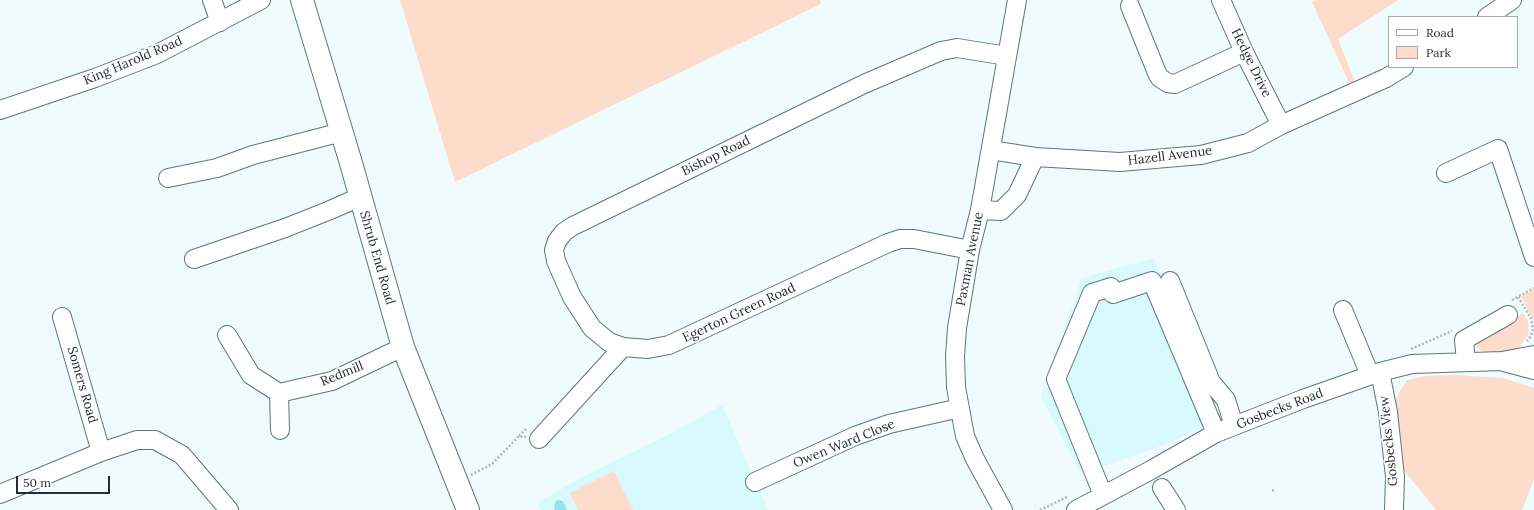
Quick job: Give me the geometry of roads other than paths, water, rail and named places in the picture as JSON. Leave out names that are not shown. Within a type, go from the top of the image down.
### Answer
[{"type":"main road","name":"Shrub End Road","points":[[302,0],[342,132],[403,347],[468,510]]},
{"type":"street","points":[[212,0],[220,22]]},
{"type":"street","name":"King Harold Road","points":[[0,110],[95,78],[157,54],[261,0]]},
{"type":"street","name":"Paxman Avenue","points":[[1003,510],[975,459],[966,436],[956,387],[955,356],[957,328],[970,250],[980,210],[1017,0]]},
{"type":"street","name":"Hedge Drive","points":[[1221,0],[1244,52],[1281,125]]},
{"type":"street","points":[[1488,16],[1512,0]]},
{"type":"street","points":[[1130,6],[1157,73],[1160,78],[1168,82],[1175,84],[1244,52]]},
{"type":"street","name":"Bishop Road","points":[[623,347],[609,342],[592,328],[572,297],[556,261],[554,250],[564,232],[573,226],[857,87],[940,51],[957,48],[1007,56]]},
{"type":"street","name":"Hazell Avenue","points":[[991,150],[1036,157],[1120,162],[1201,155],[1248,143],[1281,125],[1386,78],[1402,68]]},
{"type":"street","points":[[168,178],[217,168],[253,155],[342,132]]},
{"type":"street","points":[[1446,173],[1498,149],[1534,257]]},
{"type":"street","points":[[980,210],[1001,211],[1017,195],[1036,157]]},
{"type":"street","points":[[194,259],[285,228],[360,197]]},
{"type":"street","name":"Egerton Green Road","points":[[623,347],[648,349],[669,345],[888,243],[900,239],[914,239],[970,250]]},
{"type":"street","points":[[1103,495],[1056,379],[1092,293],[1111,287],[1113,294],[1152,281],[1216,433]]},
{"type":"street","points":[[1170,282],[1211,382],[1226,400],[1234,426]]},
{"type":"street","name":"Gosbecks View","points":[[1342,310],[1375,374],[1388,412],[1395,477],[1394,510]]},
{"type":"street","points":[[1466,362],[1464,340],[1508,315]]},
{"type":"street","name":"Somers Road","points":[[62,317],[101,452]]},
{"type":"street","points":[[227,335],[251,375],[279,393],[280,430]]},
{"type":"street","name":"Redmill","points":[[279,393],[332,381],[403,347]]},
{"type":"street","points":[[539,439],[623,347]]},
{"type":"street","name":"Gosbecks Road","points":[[1076,510],[1216,433],[1302,399],[1375,374],[1412,364],[1532,360]]},
{"type":"street","name":"Owen Ward Close","points":[[755,482],[848,439],[889,424],[960,408]]},
{"type":"street","points":[[0,494],[101,452],[137,440],[155,440],[182,455],[229,510]]},
{"type":"street","points":[[1162,488],[1175,510]]},
{"type":"water","points":[[557,500],[563,501],[567,510],[554,510]]}]
